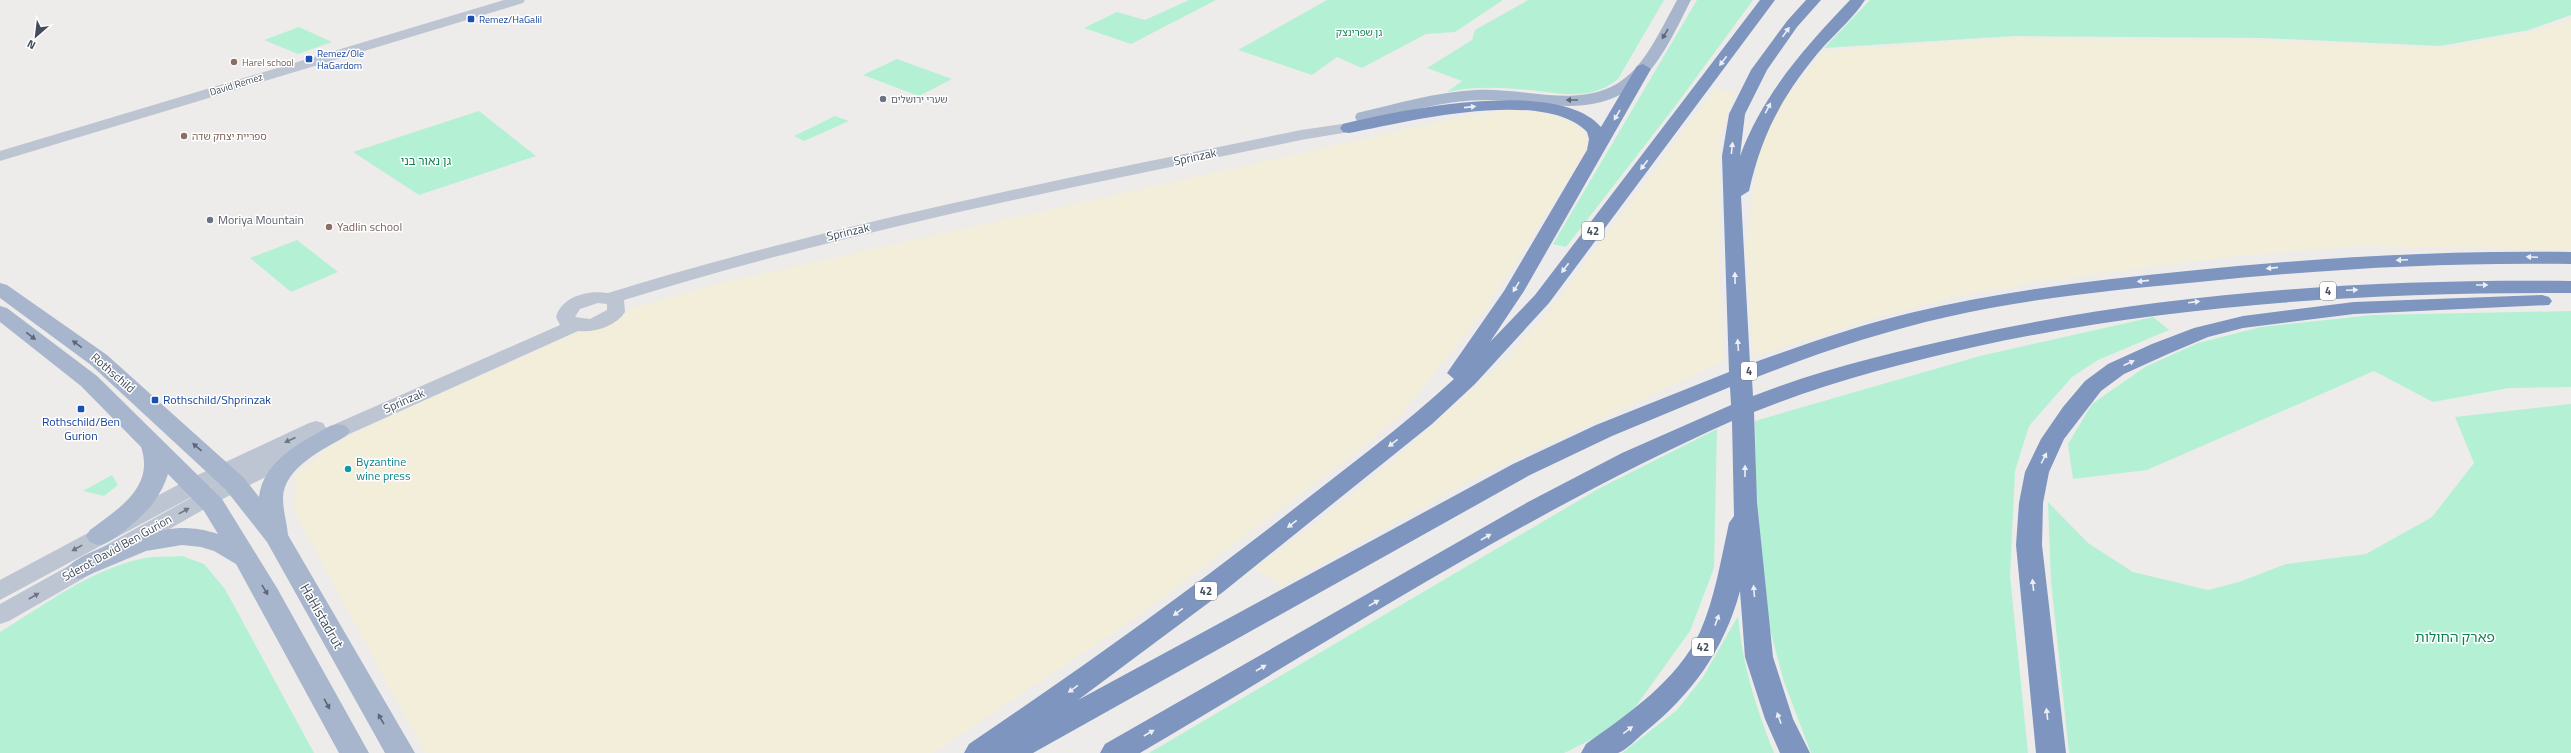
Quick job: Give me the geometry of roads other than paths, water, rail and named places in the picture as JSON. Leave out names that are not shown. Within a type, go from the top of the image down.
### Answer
[{"type":"highway","name":"42","points":[[980,753],[1067,693],[1214,585],[1424,419],[1467,379],[1542,299],[1747,30],[1768,0]]},
{"type":"highway","points":[[1747,30],[1775,0]]},
{"type":"highway","name":"42","points":[[1596,753],[1664,700],[1692,667],[1712,632],[1725,598],[1745,502],[1745,439],[1736,317],[1731,156],[1737,114],[1759,70],[1792,24],[1814,0]]},
{"type":"highway","points":[[1734,225],[1747,160],[1770,103],[1786,81],[1858,0]]},
{"type":"highway","points":[[1424,419],[1514,291],[1644,69]]},
{"type":"highway","points":[[1349,128],[1444,110],[1478,106],[1535,107],[1569,115],[1587,124],[1597,132],[1599,140],[1595,153]]},
{"type":"highway","name":"4","points":[[1008,753],[1284,598],[1562,449],[1748,371],[1875,330],[1948,312],[2089,286],[2316,263],[2496,256],[2571,258]]},
{"type":"highway","name":"4","points":[[1115,753],[1593,477],[1688,431],[1778,394],[1890,360],[2056,322],[2126,311],[2317,291],[2435,285],[2571,287]]},
{"type":"highway","points":[[2051,753],[2029,545],[2031,503],[2037,472],[2054,439],[2071,412],[2093,386],[2116,369],[2201,332],[2243,322],[2354,308],[2512,301],[2571,301]]},
{"type":"highway","points":[[1745,502],[1759,657],[1779,719],[1795,753]]},
{"type":"main road","points":[[1363,117],[1475,95],[1500,94],[1571,101],[1593,99],[1619,91],[1644,69],[1684,0]]},
{"type":"main road","name":"Rothschild","points":[[0,289],[99,360],[229,477]]},
{"type":"main road","name":"Rothschild","points":[[0,312],[78,371],[151,440],[201,492]]},
{"type":"main road","points":[[277,537],[271,509],[273,484],[290,464],[338,431]]},
{"type":"main road","points":[[99,536],[135,507],[153,485],[159,467],[156,452],[151,440]]},
{"type":"main road","name":"HaHistadrut","points":[[229,477],[277,537],[400,753]]},
{"type":"main road","points":[[201,492],[247,560],[354,753]]},
{"type":"main road","points":[[79,570],[109,555],[168,536],[209,539],[231,548],[247,560]]},
{"type":"street","name":"David Remez","points":[[0,156],[518,0]]},
{"type":"street","name":"Sprinzak","points":[[1301,135],[1363,117]]},
{"type":"street","name":"Sprinzak","points":[[613,304],[757,263],[1021,199],[1089,180],[1301,135],[1349,128]]},
{"type":"street","points":[[598,297],[613,304],[604,320],[586,325],[570,322],[568,308],[581,300],[598,297]]},
{"type":"street","name":"Sprinzak","points":[[229,477],[570,322]]},
{"type":"street","name":"Sprinzak","points":[[229,477],[338,431],[570,322]]},
{"type":"street","name":"Sderot David Ben Gurion","points":[[0,615],[79,570],[201,492],[229,477]]},
{"type":"street","name":"Sderot David Ben Gurion","points":[[0,591],[99,536],[201,492]]},
{"type":"place","name":"Remez/HaGalil","points":[[471,19]]},
{"type":"place","name":"Remez/Ole HaGardom","points":[[309,59]]},
{"type":"place","name":"Harel school","points":[[234,62]]},
{"type":"place","name":"שערי ירושלים","points":[[883,99]]},
{"type":"place","name":"ספריית יצחק שדה","points":[[184,136]]},
{"type":"place","name":"Moriya Mountain","points":[[210,220]]},
{"type":"place","name":"Yadlin school","points":[[329,227]]},
{"type":"place","name":"Rothschild/Shprinzak","points":[[155,400]]},
{"type":"place","name":"Rothschild/Ben Gurion","points":[[81,409]]},
{"type":"place","name":"Byzantine wine press","points":[[348,469]]},
{"type":"park label","name":"גן שפרינצק","points":[[1359,32]]},
{"type":"park label","name":"גן נאור בני","points":[[426,161]]},
{"type":"park label","name":"פארק החולות","points":[[2455,637]]}]
